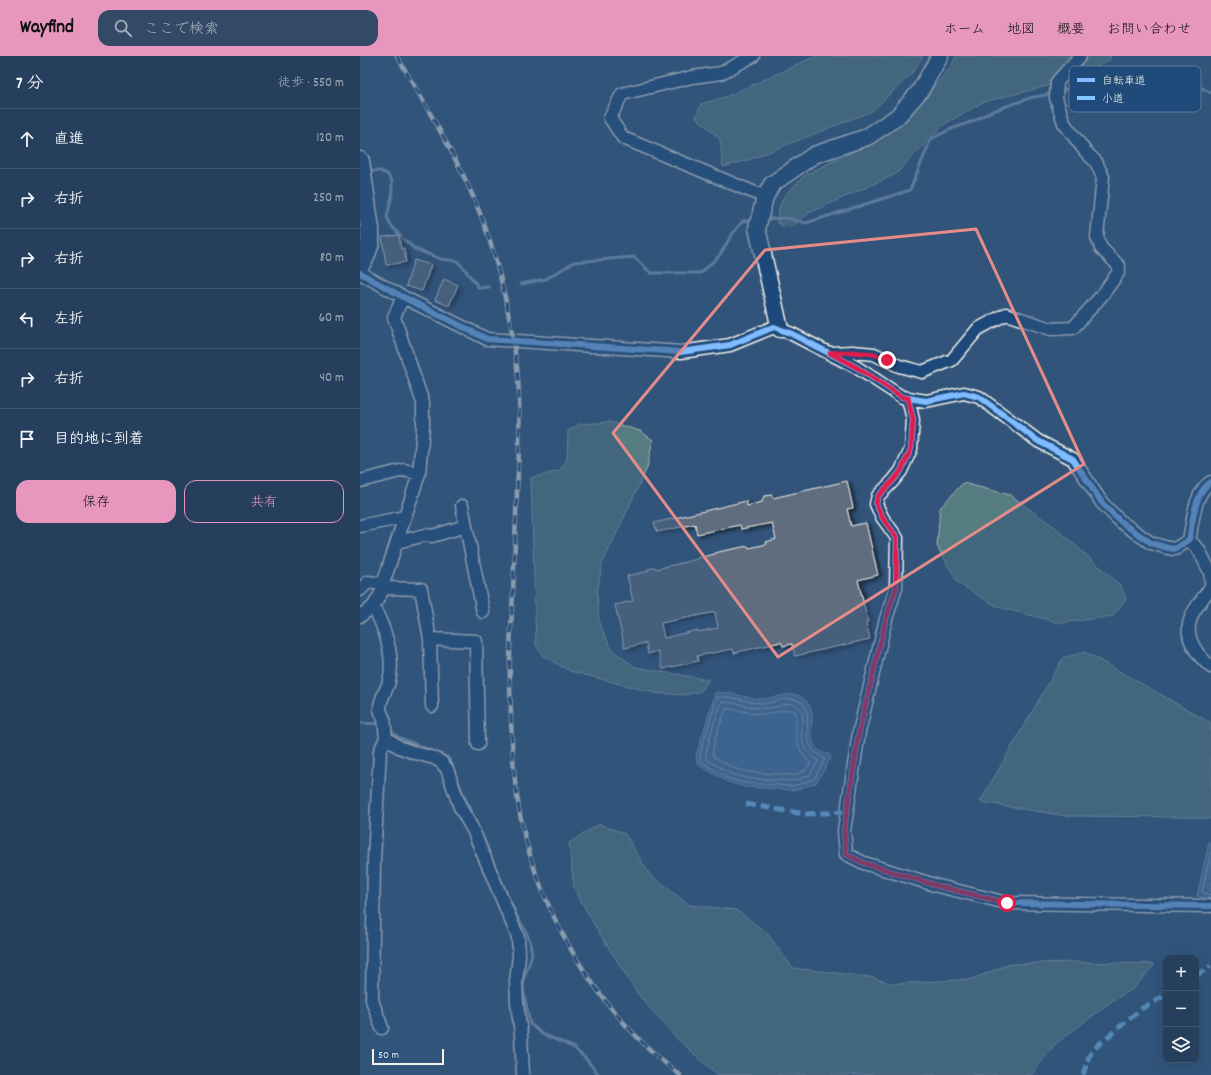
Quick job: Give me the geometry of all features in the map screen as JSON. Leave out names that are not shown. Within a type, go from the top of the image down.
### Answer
[{"type":"main road","points":[[360,265],[365,257],[370,243],[370,229],[362,168]]},
{"type":"street","points":[[753,56],[721,73],[692,77],[622,94],[610,118],[624,138],[765,197]]},
{"type":"street","points":[[780,329],[757,228],[765,197],[772,184],[814,155],[867,137],[897,117],[920,91],[940,56]]},
{"type":"street","points":[[1071,66],[1080,56]]},
{"type":"street","points":[[830,353],[852,352],[874,354],[899,366],[922,372],[952,360],[978,329],[1006,314],[1050,330],[1073,328],[1103,294],[1118,274],[1119,266],[1101,248],[1097,237],[1103,178],[1096,162],[1084,151],[1064,123],[1056,98],[1057,82],[1069,68]]},
{"type":"street","points":[[360,273],[403,297],[487,339],[681,352],[730,345],[774,327],[780,329],[856,367],[902,397],[926,401],[964,393],[978,397],[1038,441],[1074,459],[1102,503],[1121,522],[1151,543],[1168,548],[1175,549],[1189,540],[1199,495],[1211,482]]},
{"type":"street","points":[[360,616],[374,607],[383,586],[419,474],[423,427],[423,403],[394,317],[403,297]]},
{"type":"street","points":[[908,398],[913,420],[911,449],[901,471],[878,496],[876,504],[882,517],[897,538],[896,588],[886,619],[859,732],[844,831],[846,854],[864,863],[938,886],[1007,903],[1211,906]]},
{"type":"street","points":[[360,481],[404,470],[419,474]]},
{"type":"street","points":[[462,506],[482,612]]},
{"type":"street","points":[[360,526],[405,517]]},
{"type":"street","points":[[397,542],[426,535],[432,536],[466,526]]},
{"type":"street","points":[[1189,540],[1199,550],[1210,572],[1211,582]]},
{"type":"street","points":[[360,590],[368,582],[383,586],[421,589],[430,639],[432,706]]},
{"type":"street","points":[[1211,586],[1191,616],[1188,633],[1192,646],[1211,667]]},
{"type":"street","points":[[374,607],[386,634],[390,656],[389,681],[381,700],[380,709],[384,721],[386,736],[380,751],[378,774],[373,898],[372,1000],[382,1028]]},
{"type":"street","points":[[430,639],[476,641],[478,744]]},
{"type":"street","points":[[386,736],[399,747],[434,758],[441,762],[447,769],[460,807],[473,830],[518,937],[519,956],[516,981],[522,1041],[523,1075]]},
{"type":"highlighted area","points":[[976,229],[1084,464],[778,657],[613,433],[765,250]]},
{"type":"green space","points":[[816,56],[923,56],[913,72],[872,111],[751,159],[723,167],[720,139],[696,117],[701,104],[728,96]]},
{"type":"green space","points":[[956,56],[1111,56],[1109,60],[1098,66],[1069,66],[1069,75],[1047,86],[983,102],[943,125],[896,174],[809,213],[791,227],[783,226],[777,222],[779,208],[784,196],[805,175],[877,140],[909,118],[952,65]]},
{"type":"green space","points":[[610,422],[640,431],[653,440],[647,468],[602,564],[597,593],[599,623],[612,650],[635,667],[709,680],[701,691],[685,695],[655,693],[570,671],[543,656],[536,645],[531,478],[559,471],[567,460],[568,431],[580,424]]},
{"type":"green space","points":[[963,483],[1010,495],[1056,528],[1121,586],[1126,599],[1113,616],[1061,623],[998,607],[958,583],[937,546],[940,508]]},
{"type":"green space","points":[[1085,652],[1211,723],[1211,819],[1190,817],[1066,816],[980,802],[1063,658]]},
{"type":"green space","points":[[599,824],[625,834],[650,875],[689,905],[736,910],[765,931],[793,968],[870,977],[893,984],[972,979],[1010,964],[1072,962],[1155,964],[1133,989],[1112,1001],[1055,1044],[1031,1075],[718,1075],[675,1037],[637,993],[595,926],[574,888],[569,843]]},
{"type":"water","points":[[718,692],[760,699],[768,699],[791,694],[802,697],[809,705],[812,713],[811,730],[813,742],[821,752],[829,754],[831,758],[816,783],[790,790],[745,787],[728,782],[699,765],[696,756],[715,693]]},
{"type":"water","points":[[1209,842],[1211,842],[1211,899],[1197,896]]},
{"type":"building","points":[[399,235],[401,249],[404,248],[406,262],[386,265],[382,237]]},
{"type":"building","points":[[414,260],[431,265],[422,291],[406,286]]},
{"type":"building","points":[[444,279],[458,285],[449,306],[435,300]]},
{"type":"building","points":[[847,481],[853,508],[847,509],[851,526],[866,523],[878,575],[858,580],[868,622],[866,622],[870,639],[795,656],[792,644],[783,646],[781,642],[734,653],[733,649],[697,656],[698,661],[663,669],[658,651],[648,654],[646,643],[625,648],[615,605],[633,601],[627,576],[648,571],[648,569],[655,567],[656,569],[698,559],[723,551],[767,544],[766,542],[776,539],[772,523],[741,529],[740,525],[697,534],[695,524],[657,532],[654,523],[746,501],[747,506],[762,502],[764,496],[772,495],[773,498]],"holes":[[[715,612],[718,628],[698,632],[698,630],[664,638],[661,623]]]},
{"type":"waterway","points":[[1201,87],[1211,93]]},
{"type":"waterway","points":[[1059,91],[1069,89]]},
{"type":"waterway","points":[[764,219],[787,218],[806,223],[910,190],[931,139],[951,129],[974,121],[990,112],[1030,98],[1054,93]]},
{"type":"waterway","points":[[368,171],[380,171],[387,174],[392,181],[392,195],[387,217],[390,224],[402,238],[415,249],[441,259],[457,261],[479,288],[489,287]]},
{"type":"waterway","points":[[521,284],[546,279],[574,262],[634,257],[651,273],[701,273],[719,256],[733,233],[743,221],[754,220]]},
{"type":"waterway","points":[[360,723],[381,724]]},
{"type":"waterway","points":[[389,729],[398,737],[447,757],[451,762],[455,775],[518,919],[525,929],[530,941],[532,955],[524,978],[523,989],[530,1024],[542,1034],[573,1047],[586,1059],[599,1075]]},
{"type":"railway","points":[[397,56],[450,149],[476,203],[485,226],[499,272],[514,343],[518,385],[519,460],[510,642],[510,682],[515,777],[517,796],[525,836],[537,875],[552,914],[572,951],[595,986],[620,1019],[649,1049],[680,1075]]},
{"type":"marked path","points":[[746,804],[805,814],[847,812]]},
{"type":"marked path","points":[[1199,974],[1211,966]]},
{"type":"marked path","points":[[1083,1075],[1089,1056],[1098,1045],[1141,1009],[1163,997]]},
{"type":"cycle path","points":[[360,273],[403,297],[487,339],[681,352],[730,345],[774,327],[792,334],[856,367],[902,397],[926,401],[964,393],[979,397],[1038,441],[1073,459],[1102,503],[1121,522],[1151,543],[1168,548],[1175,549],[1189,540],[1193,516],[1198,500],[1205,487],[1211,482]]},
{"type":"cycle path","points":[[908,398],[913,420],[911,449],[901,471],[878,496],[876,504],[882,517],[897,538],[896,588],[886,619],[859,732],[844,831],[846,854],[864,863],[938,886],[1007,903],[1211,906]]},
{"type":"route","points":[[887,360],[874,354],[852,352],[830,353],[856,367],[902,397],[908,398],[913,420],[911,449],[901,471],[878,496],[876,504],[882,517],[897,538],[896,588],[886,619],[859,732],[844,831],[846,854],[864,863],[938,886],[1007,903]]}]
